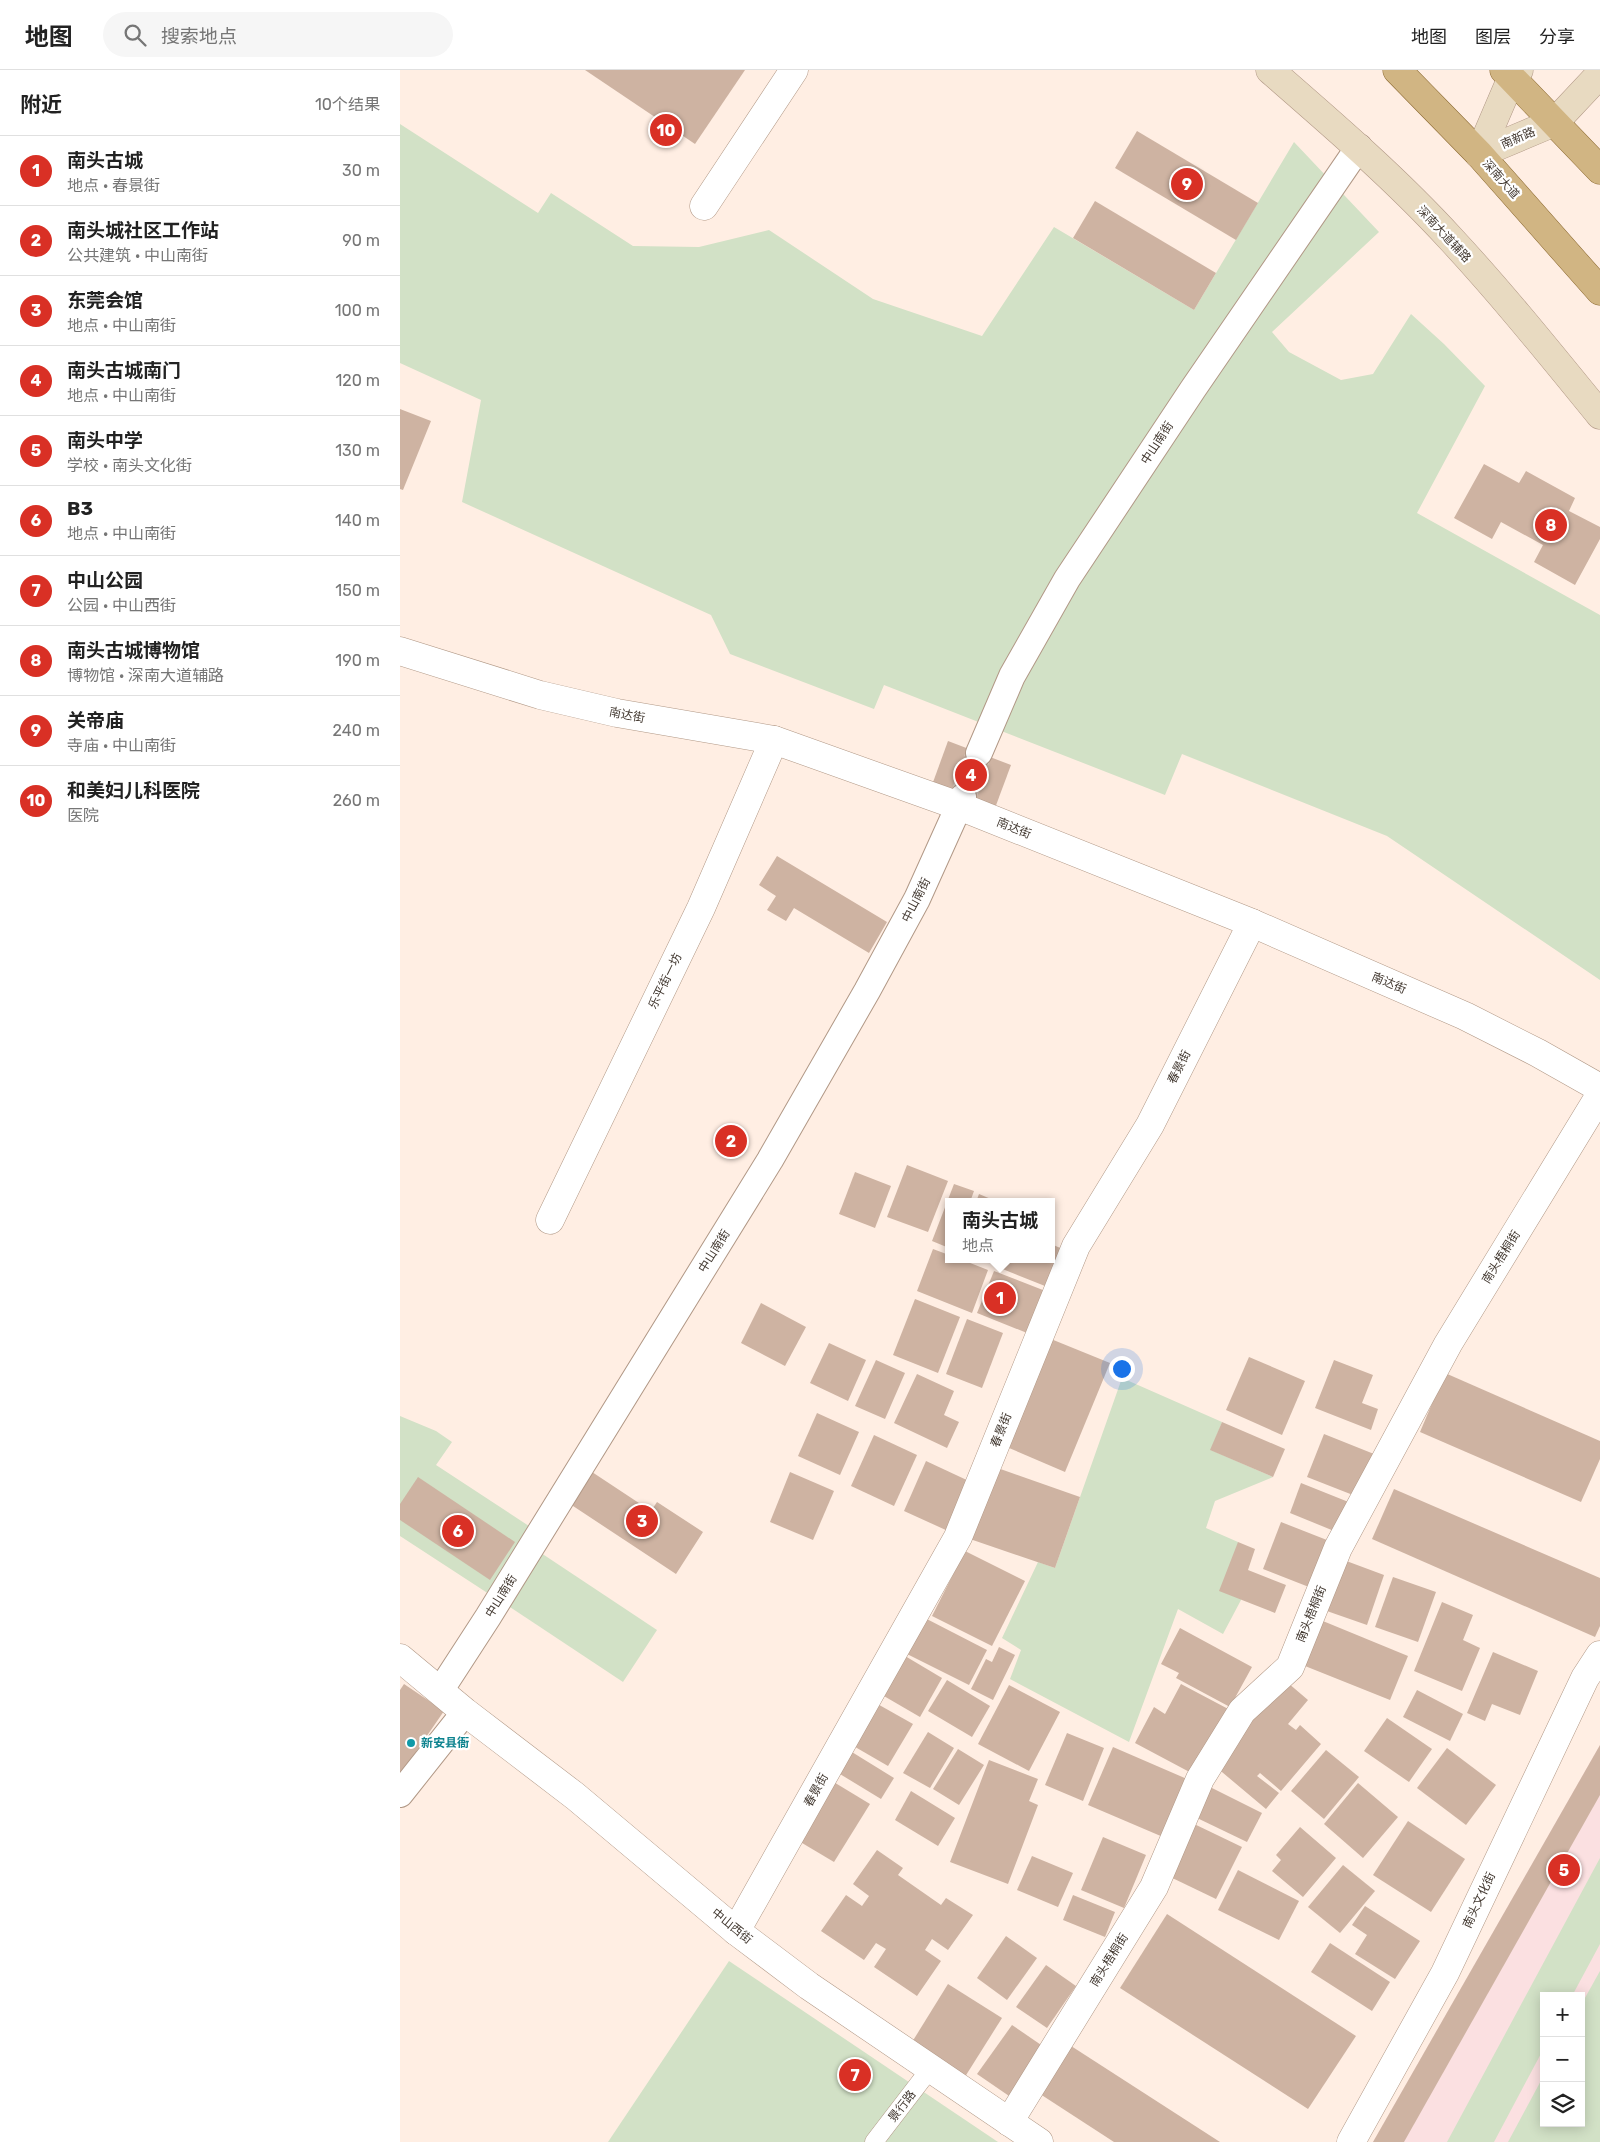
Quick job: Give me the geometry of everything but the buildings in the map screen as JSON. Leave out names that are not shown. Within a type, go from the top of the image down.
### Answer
[{"type":"main road","name":"深南大道辅路","points":[[1270,70],[1359,147],[1449,237],[1534,333],[1600,414]]},
{"type":"main road","name":"深南大道","points":[[1397,70],[1479,154],[1600,291]]},
{"type":"main road","name":"南新路","points":[[1479,154],[1512,72]]},
{"type":"main road","points":[[1512,72],[1600,170]]},
{"type":"main road","name":"南新路","points":[[1479,154],[1555,122],[1600,74]]},
{"type":"street","points":[[704,206],[794,70]]},
{"type":"street","name":"中山南街","points":[[979,753],[1012,676],[1067,579],[1199,380],[1359,147]]},
{"type":"street","name":"南达街","points":[[400,651],[540,695],[617,714],[774,740],[961,802],[1252,923],[1465,1016],[1538,1053],[1600,1088]]},
{"type":"street","name":"乐平街一坊","points":[[550,1220],[701,908],[774,740]]},
{"type":"street","name":"中山南街","points":[[440,1691],[488,1617],[770,1160],[868,991],[912,908],[961,802]]},
{"type":"street","name":"春景街","points":[[736,1930],[958,1537],[1076,1246],[1150,1125],[1252,923]]},
{"type":"street","name":"南头梧桐街","points":[[1009,2122],[1154,1887],[1200,1779],[1242,1710],[1290,1667],[1338,1548],[1448,1344],[1600,1096]]},
{"type":"street","name":"南头文化街","points":[[1351,2142],[1445,1973],[1585,1678],[1600,1655]]},
{"type":"street","name":"中山西街","points":[[400,1658],[465,1712],[575,1796],[736,1930],[809,1986],[1039,2142]]},
{"type":"street","points":[[400,1794],[465,1712]]},
{"type":"lane","name":"景行路","points":[[874,2142],[930,2069]]},
{"type":"shaded area","points":[[1600,1745],[1600,2142],[1373,2142]]},
{"type":"green space","points":[[400,124],[538,213],[551,193],[633,246],[699,247],[769,230],[873,299],[982,336],[1054,227],[1194,310],[1294,142],[1379,232],[1272,332],[1289,352],[1341,380],[1373,374],[1411,314],[1444,344],[1485,386],[1417,513],[1600,615],[1600,980],[1387,836],[1182,754],[1165,795],[884,685],[874,709],[730,654],[711,615],[462,502],[481,400],[400,363]]},
{"type":"green space","points":[[1122,1378],[1222,1422],[1211,1450],[1273,1477],[1215,1501],[1206,1528],[1238,1542],[1241,1600],[1223,1634],[1178,1609],[1129,1742],[1010,1679],[1021,1650],[1002,1638],[1038,1562],[1055,1568]]},
{"type":"green space","points":[[400,1416],[436,1431],[452,1442],[436,1465],[532,1528],[489,1594],[400,1536]]},
{"type":"green space","points":[[538,1551],[657,1630],[623,1682],[504,1603]]},
{"type":"green space","points":[[1600,1858],[1600,1944],[1574,1992],[1540,1992],[1540,2056],[1494,2142],[1447,2142]]},
{"type":"green space","points":[[729,1961],[998,2142],[608,2142]]},
{"type":"green space","points":[[1600,1971],[1600,2142],[1508,2142],[1540,2082],[1540,2127],[1585,2127],[1585,1998]]},
{"type":"tunnel","points":[[963,797],[979,753]]},
{"type":"place","name":"和美妇儿科医院","points":[[666,130]]},
{"type":"place","name":"关帝庙","points":[[1187,184]]},
{"type":"place","name":"南头古城博物馆","points":[[1551,525]]},
{"type":"place","name":"南头古城南门","points":[[971,775]]},
{"type":"place","name":"南头城社区工作站","points":[[731,1141]]},
{"type":"place","name":"南头古城","points":[[1000,1298]]},
{"type":"place","name":"东莞会馆","points":[[642,1521]]},
{"type":"place","name":"B3","points":[[458,1531]]},
{"type":"place","name":"新安县衙","points":[[411,1743]]},
{"type":"place","name":"南头中学","points":[[1564,1870]]},
{"type":"place","name":"中山公园","points":[[855,2075]]}]
